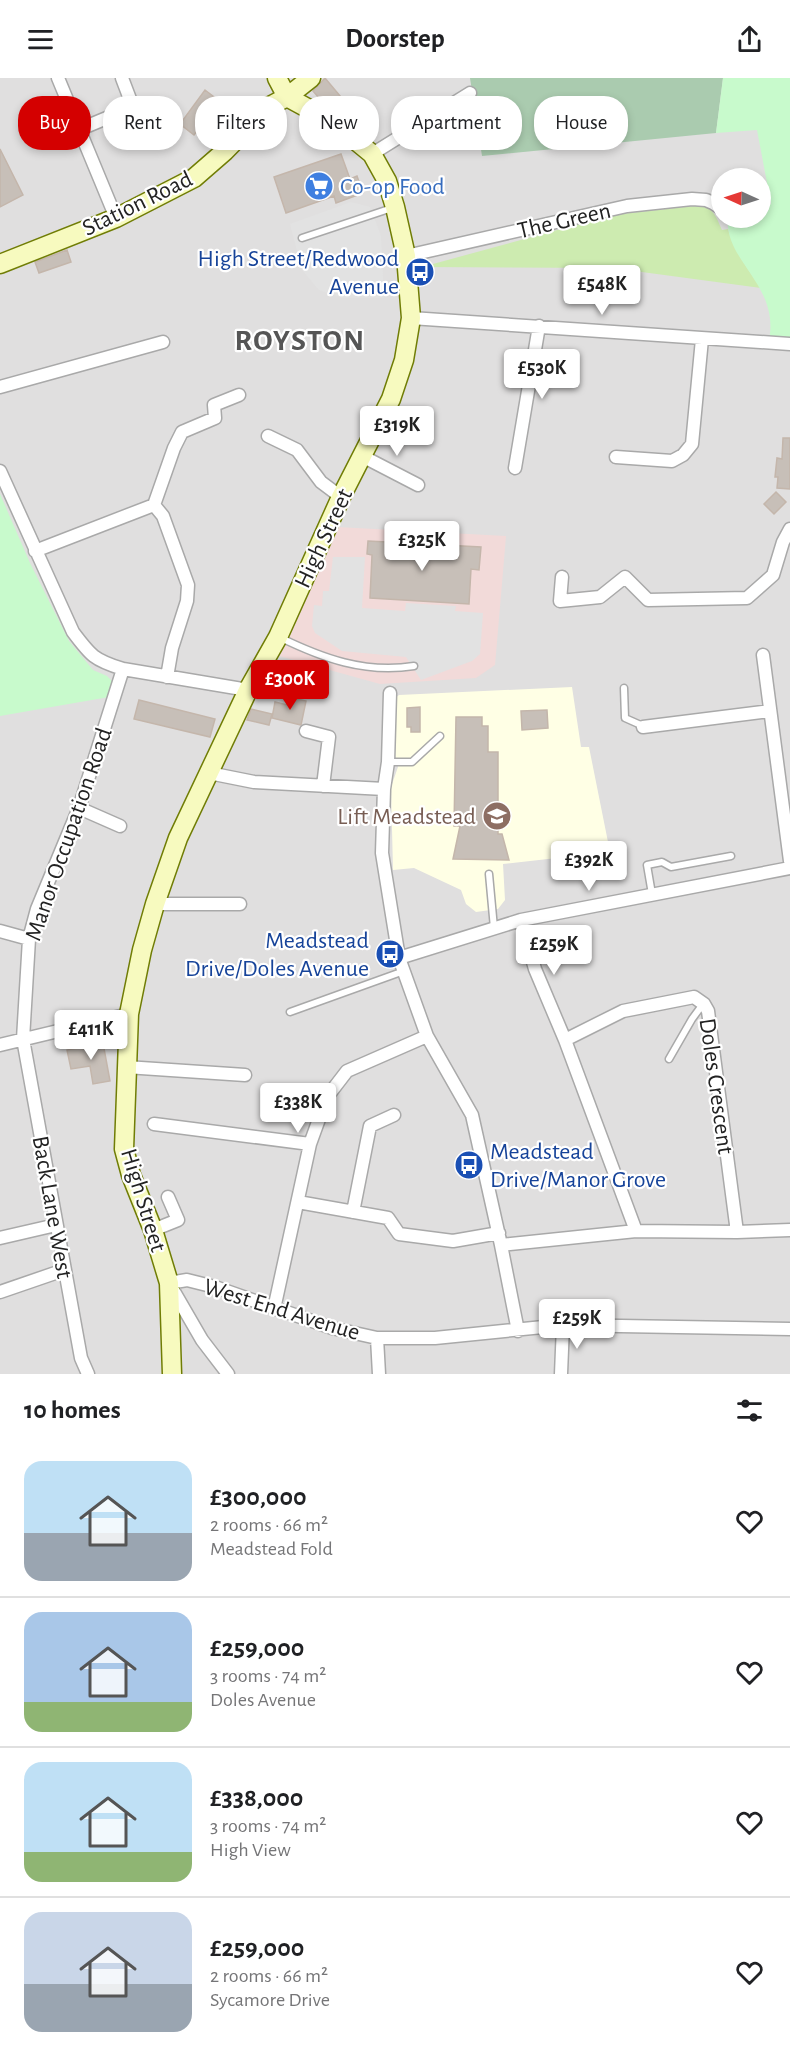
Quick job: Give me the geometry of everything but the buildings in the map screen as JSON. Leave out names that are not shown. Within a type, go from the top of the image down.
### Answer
[{"type":"main road","points":[[277,78],[286,96]]},
{"type":"main road","name":"Station Road","points":[[287,97],[311,78]]},
{"type":"main road","name":"High Street","points":[[172,1374],[169,1283],[124,1149],[129,1014],[142,950],[178,838],[249,690],[278,637],[341,497],[391,399],[404,360],[411,318],[406,256],[395,207],[387,181],[372,154],[333,122],[287,97]]},
{"type":"main road","name":"Station Road","points":[[0,264],[116,218],[194,178],[226,150]]},
{"type":"street","points":[[58,78],[65,96]]},
{"type":"street","points":[[91,125],[133,107],[122,78]]},
{"type":"street","points":[[372,154],[470,93]]},
{"type":"street","points":[[87,150],[116,218]]},
{"type":"street","name":"The Green","points":[[406,256],[627,206],[692,199],[711,201]]},
{"type":"street","points":[[411,318],[790,344]]},
{"type":"street","points":[[515,468],[539,326]]},
{"type":"street","points":[[616,457],[672,461],[683,456],[692,444],[702,339]]},
{"type":"street","points":[[0,387],[163,342]]},
{"type":"street","points":[[35,551],[154,505],[174,448],[183,432],[215,418],[214,405],[239,395]]},
{"type":"street","points":[[268,436],[297,450],[321,482],[341,497]]},
{"type":"street","points":[[362,456],[418,485]]},
{"type":"street","points":[[0,471],[73,632],[91,655],[123,669],[249,690]]},
{"type":"street","points":[[154,505],[163,516],[188,585],[187,602],[172,648],[167,677]]},
{"type":"street","points":[[562,578],[560,601],[600,597],[625,577],[648,600],[747,598],[773,575],[783,542],[790,529]]},
{"type":"street","points":[[763,656],[789,836],[790,861]]},
{"type":"street","name":"Manor Occupation Road","points":[[22,1039],[29,939],[37,909],[79,808],[123,669]]},
{"type":"street","points":[[390,693],[382,853],[399,958],[427,1036],[472,1115],[518,1331]]},
{"type":"street","points":[[644,727],[770,711]]},
{"type":"street","points":[[306,731],[329,737],[323,786]]},
{"type":"street","points":[[209,773],[254,782],[384,789]]},
{"type":"street","points":[[79,808],[120,825]]},
{"type":"street","points":[[399,958],[521,920],[790,868]]},
{"type":"street","points":[[155,904],[240,904]]},
{"type":"street","points":[[521,920],[535,969],[636,1231]]},
{"type":"street","points":[[0,931],[29,939]]},
{"type":"street","name":"Doles Crescent","points":[[564,1040],[623,1011],[694,997],[704,1004],[708,1011],[737,1232]]},
{"type":"street","points":[[0,1045],[129,1014]]},
{"type":"street","points":[[274,1309],[310,1144],[327,1098],[347,1071],[427,1036]]},
{"type":"street","name":"Back Lane West","points":[[22,1039],[81,1358],[88,1374]]},
{"type":"street","points":[[126,1067],[245,1075]]},
{"type":"street","points":[[353,1212],[370,1126],[394,1115]]},
{"type":"street","points":[[154,1124],[310,1144]]},
{"type":"street","points":[[153,1230],[178,1220],[168,1197]]},
{"type":"street","points":[[298,1202],[388,1218],[399,1234],[453,1241],[636,1231],[790,1230]]},
{"type":"street","points":[[0,1238],[56,1225]]},
{"type":"street","points":[[0,1292],[64,1270]]},
{"type":"street","name":"West End Avenue","points":[[169,1283],[187,1280],[215,1287],[332,1328],[377,1338],[435,1338],[563,1325],[790,1329]]},
{"type":"street","points":[[169,1283],[202,1340],[228,1374]]},
{"type":"street","points":[[561,1374],[563,1325]]},
{"type":"street","points":[[377,1338],[379,1374]]},
{"type":"lane","points":[[302,238],[395,207]]},
{"type":"lane","points":[[278,637],[324,658],[344,663],[400,668],[414,666]]},
{"type":"lane","points":[[624,688],[625,718],[644,727]]},
{"type":"lane","points":[[388,762],[412,762],[440,736]]},
{"type":"lane","points":[[652,895],[647,865],[662,862],[671,867],[731,856]]},
{"type":"lane","points":[[489,874],[494,929]]},
{"type":"lane","points":[[290,1012],[404,971]]},
{"type":"lane","points":[[669,1059],[692,1018],[704,1004]]},
{"type":"shaded area","points":[[0,78],[790,78],[790,1374],[0,1374]]},
{"type":"shaded area","points":[[470,78],[723,78],[716,133],[628,142],[628,96],[534,96],[534,150],[543,150],[482,156],[481,150],[522,150],[522,96],[473,96]]},
{"type":"shaded area","points":[[351,202],[370,207],[381,236],[384,298],[342,298],[319,290],[302,270],[290,224]]},
{"type":"shaded area","points":[[337,527],[506,536],[495,665],[476,678],[380,684],[279,656]]},
{"type":"shaded area","points":[[333,557],[365,557],[362,608],[405,611],[406,603],[456,606],[455,611],[483,613],[480,654],[472,661],[421,680],[406,657],[342,651],[315,633],[312,626],[314,605],[322,606],[323,591],[329,591]]},
{"type":"shaded area","points":[[271,671],[311,680],[309,688],[316,690],[316,693],[308,691],[306,697],[284,692],[281,703],[275,702],[273,714],[249,709]]},
{"type":"shaded area","name":"Lift Meadstead","points":[[572,687],[581,747],[589,747],[610,852],[503,864],[505,900],[498,909],[476,912],[466,904],[461,890],[414,868],[393,870],[391,787],[398,767],[397,759],[393,754],[395,698],[399,695]]},
{"type":"green space","points":[[723,78],[790,78],[790,341],[769,340],[770,321],[767,304],[734,247],[729,233],[729,228],[771,228],[771,168],[764,168],[757,130],[716,133]]},
{"type":"green space","points":[[694,206],[709,209],[711,210],[711,228],[728,229],[746,267],[761,288],[612,268],[422,267],[612,215]]},
{"type":"green space","points":[[0,494],[30,563],[69,641],[93,670],[107,676],[113,682],[109,697],[0,716]]},
{"type":"place","name":"Co-op Food","points":[[319,186]]},
{"type":"place","name":"High Street/Redwood Avenue","points":[[420,272]]},
{"type":"place","name":"Lift Meadstead","points":[[497,816]]},
{"type":"place","name":"Meadstead Drive/Doles Avenue","points":[[390,954]]},
{"type":"place","name":"Meadstead Drive/Manor Grove","points":[[469,1165]]},
{"type":"district","name":"ROYSTON","points":[[300,340]]}]
